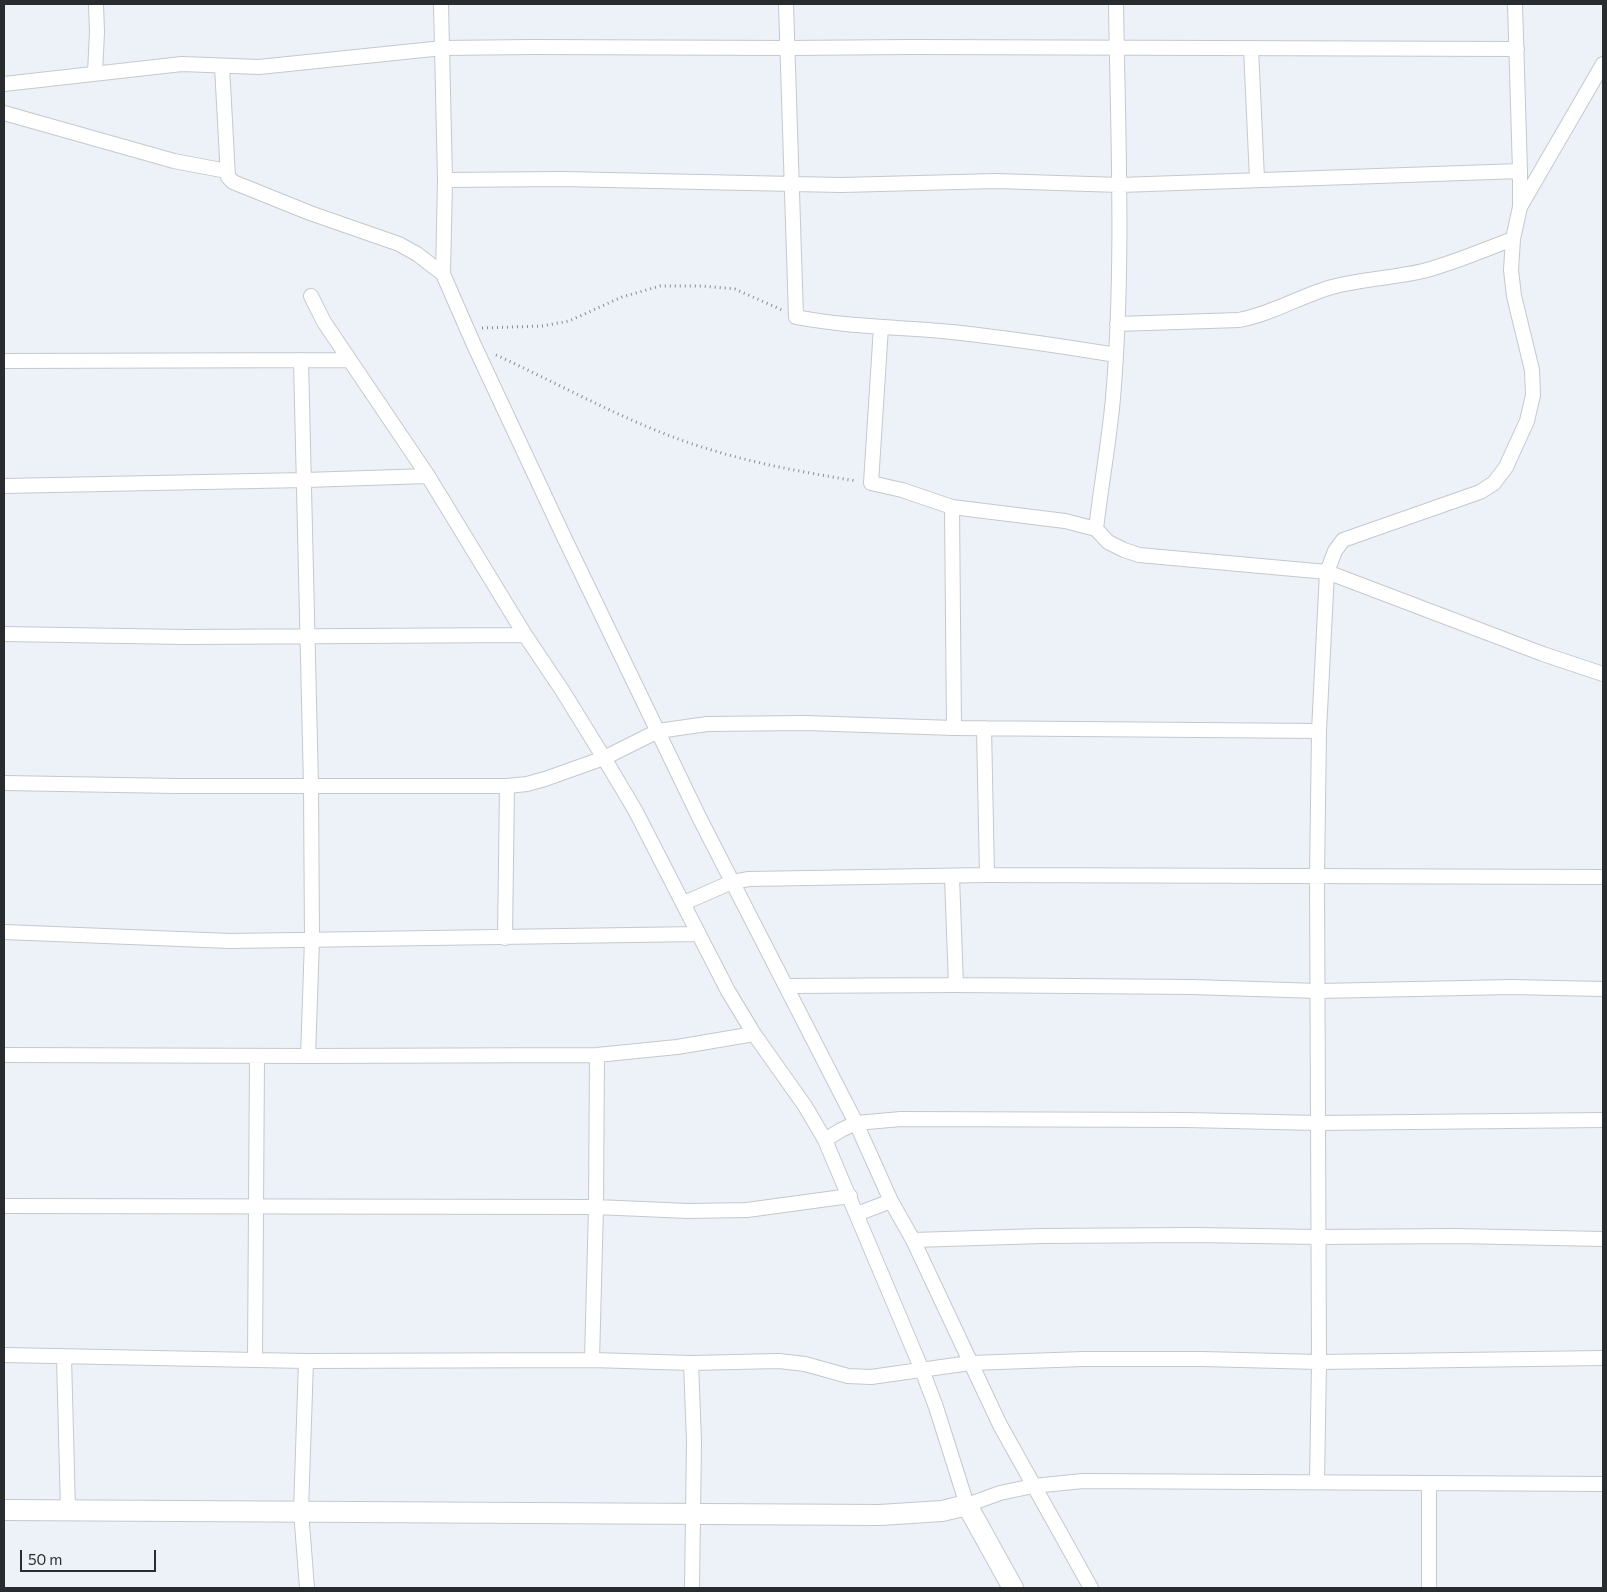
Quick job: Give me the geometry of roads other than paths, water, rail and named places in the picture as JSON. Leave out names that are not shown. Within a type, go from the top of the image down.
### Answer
[{"type":"street","points":[[95,73],[96,4]]},
{"type":"street","points":[[441,4],[445,180],[443,274],[474,345],[732,882],[856,1123],[891,1201],[913,1240],[1000,1425],[1033,1486],[1071,1549],[1091,1588]]},
{"type":"street","points":[[786,4],[796,316],[836,324],[951,332],[1031,341],[1116,355]]},
{"type":"street","points":[[1096,529],[1113,398],[1116,355],[1120,185],[1116,4]]},
{"type":"street","points":[[1317,1482],[1319,1362],[1319,991],[1317,877],[1319,731],[1327,572],[1335,551],[1343,540],[1480,492],[1494,483],[1506,467],[1527,421],[1533,395],[1532,370],[1514,296],[1511,270],[1513,239],[1520,207],[1515,4]]},
{"type":"street","points":[[4,84],[182,64],[259,67],[443,48],[1116,47],[1517,49]]},
{"type":"street","points":[[1251,48],[1257,179]]},
{"type":"street","points":[[1520,207],[1603,64]]},
{"type":"street","points":[[222,66],[227,171],[228,177],[233,182],[310,213],[399,244],[417,254],[443,274]]},
{"type":"street","points":[[4,113],[174,161],[227,171]]},
{"type":"street","points":[[445,180],[562,179],[791,185],[996,181],[1120,185],[1520,171]]},
{"type":"street","points":[[1117,324],[1239,320],[1256,317],[1334,287],[1422,271],[1454,262],[1513,239]]},
{"type":"street","points":[[311,296],[324,322],[348,360],[428,476],[525,635],[604,758],[635,810],[728,991],[754,1034],[805,1106],[825,1140],[922,1370],[936,1407],[967,1505],[1013,1588]]},
{"type":"street","points":[[881,327],[872,483],[902,490],[952,507],[1065,521],[1096,529],[1108,542],[1140,555],[1327,572],[1543,654],[1603,674]]},
{"type":"street","points":[[301,360],[312,786],[312,940],[308,1056]]},
{"type":"street","points":[[4,361],[348,360]]},
{"type":"street","points":[[4,486],[428,476]]},
{"type":"street","points":[[952,507],[954,728]]},
{"type":"street","points":[[4,634],[177,637],[525,635]]},
{"type":"street","points":[[4,783],[176,786],[507,786],[545,779],[604,758],[658,731],[717,724],[1319,731]]},
{"type":"street","points":[[984,728],[987,875]]},
{"type":"street","points":[[505,938],[507,786]]},
{"type":"street","points":[[684,904],[732,882],[749,878],[987,875],[1603,877]]},
{"type":"street","points":[[952,876],[956,985]]},
{"type":"street","points":[[4,932],[230,941],[699,934]]},
{"type":"street","points":[[786,986],[1192,987],[1319,991],[1511,987],[1603,989]]},
{"type":"street","points":[[4,1055],[597,1056],[677,1047],[754,1034]]},
{"type":"street","points":[[255,1360],[257,1056]]},
{"type":"street","points":[[592,1360],[597,1056]]},
{"type":"street","points":[[825,1140],[856,1123],[901,1119],[1186,1120],[1318,1123],[1603,1120]]},
{"type":"street","points":[[4,1206],[596,1207],[688,1211],[747,1210],[850,1196]]},
{"type":"street","points":[[857,1214],[891,1201]]},
{"type":"street","points":[[913,1240],[1061,1236],[1456,1236],[1603,1239]]},
{"type":"street","points":[[4,1355],[306,1361],[592,1360],[691,1363],[779,1360],[805,1364],[848,1376],[871,1377],[970,1363],[1084,1359],[1202,1359],[1319,1362],[1603,1358]]},
{"type":"street","points":[[64,1357],[68,1510]]},
{"type":"street","points":[[306,1361],[302,1511],[307,1588]]},
{"type":"street","points":[[691,1363],[694,1441],[692,1588]]},
{"type":"street","points":[[4,1510],[880,1515],[932,1512],[967,1505],[1033,1486],[1083,1481],[1603,1484]]},
{"type":"street","points":[[1429,1484],[1429,1588]]}]
